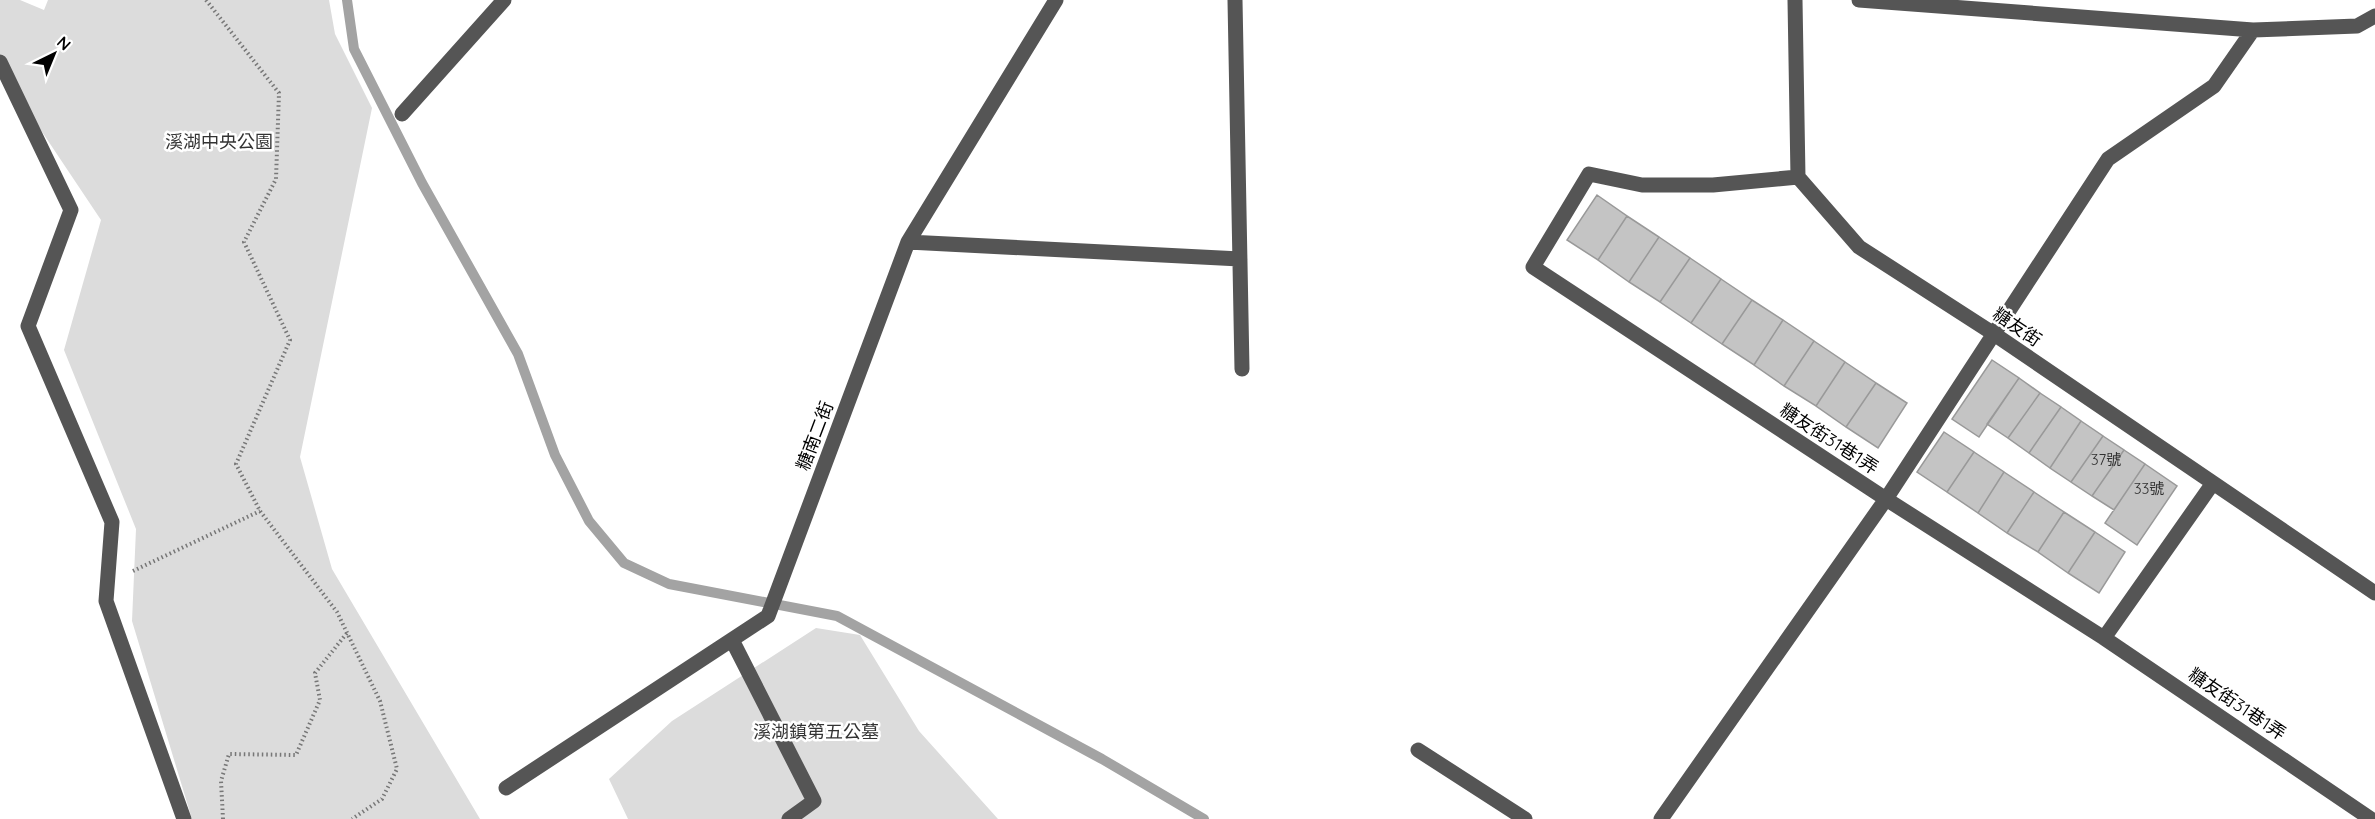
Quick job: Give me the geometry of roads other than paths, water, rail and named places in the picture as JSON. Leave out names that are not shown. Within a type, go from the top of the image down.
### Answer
[{"type":"street","points":[[402,114],[504,0]]},
{"type":"street","name":"糖南二街","points":[[506,788],[768,616],[908,242],[1056,0]]},
{"type":"street","points":[[1235,0],[1242,369]]},
{"type":"street","points":[[1795,0],[1798,177]]},
{"type":"street","points":[[1859,0],[2253,30],[2357,26],[2375,16]]},
{"type":"street","points":[[1661,819],[1886,499],[2108,159],[2214,86],[2253,30]]},
{"type":"street","points":[[0,62],[71,210],[28,326],[112,522],[106,601],[184,819]]},
{"type":"street","name":"糖友街31巷1弄","points":[[1798,177],[1713,185],[1642,185],[1588,174],[1533,267],[1886,499],[2104,638],[2371,819]]},
{"type":"street","name":"糖友街","points":[[1798,177],[1859,247],[1994,334],[2375,593]]},
{"type":"street","points":[[908,242],[1240,259]]},
{"type":"street","points":[[2104,638],[2213,483]]},
{"type":"street","points":[[732,640],[814,801],[789,819]]},
{"type":"street","points":[[1418,750],[1525,819]]},
{"type":"waterway","points":[[347,0],[354,49],[422,183],[518,354],[555,455],[589,521],[624,563],[669,584],[837,616],[1102,759],[1204,819]]},
{"type":"park label","name":"溪湖中央公園","points":[[219,142]]},
{"type":"park label","name":"溪湖鎮第五公墓","points":[[816,732]]}]
